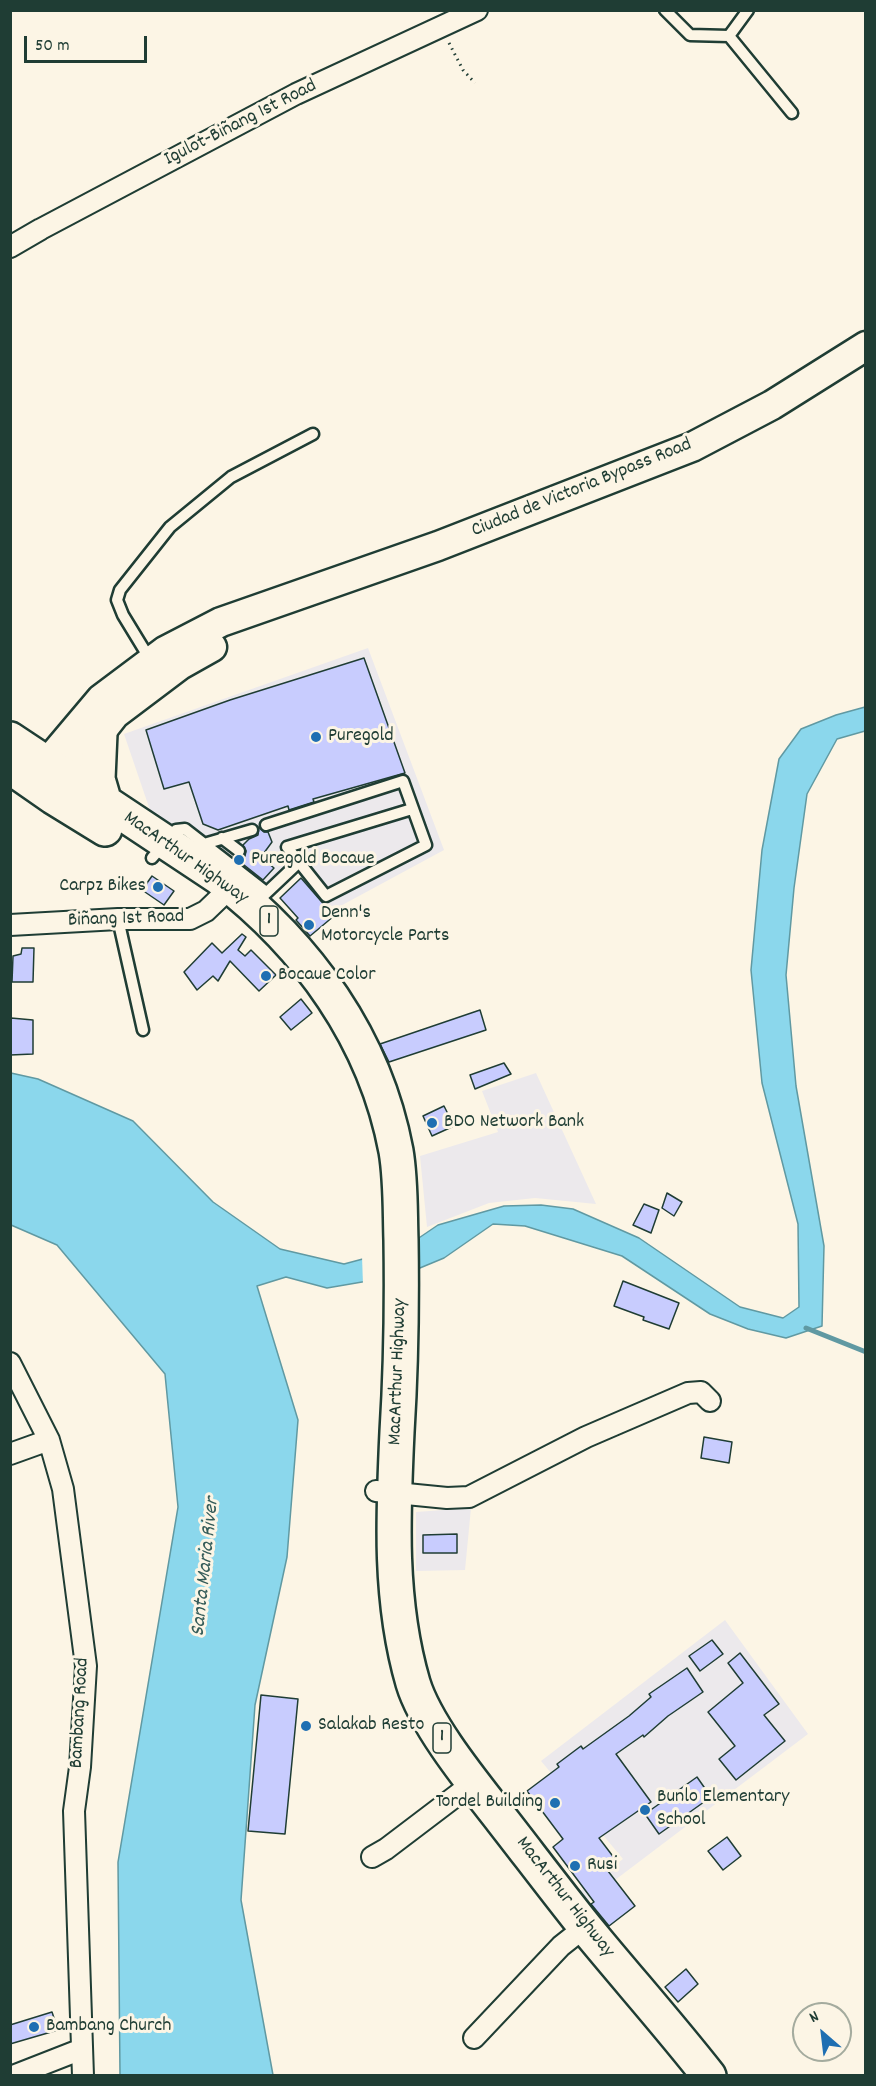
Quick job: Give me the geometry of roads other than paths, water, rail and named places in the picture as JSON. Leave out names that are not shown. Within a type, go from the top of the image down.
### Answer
[{"type":"highway","points":[[100,733],[98,779],[105,803]]},
{"type":"highway","name":"MacArthur Highway","points":[[10,739],[42,777],[243,900],[306,960],[331,993],[355,1032],[380,1088],[396,1153],[390,1200],[392,1317],[385,1492],[402,1639],[414,1687],[464,1789],[577,1933],[682,2076]]},
{"type":"highway","name":"MacArthur Highway","points":[[42,777],[105,803],[158,850]]},
{"type":"highway","name":"MacArthur Highway","points":[[577,1933],[709,2076]]},
{"type":"main road","name":"Ciudad de Victoria Bypass Road","points":[[42,777],[101,699],[165,651],[221,622],[438,546],[692,447],[772,405],[866,346]]},
{"type":"main road","name":"Ciudad de Victoria Bypass Road","points":[[42,777],[100,733],[116,714],[180,665],[250,625],[284,600]]},
{"type":"street","name":"Igulot-Biñang 1st Road","points":[[10,247],[296,94],[477,10]]},
{"type":"street","name":"Biñang 1st Road","points":[[10,925],[190,919],[243,900]]},
{"type":"street","name":"Bambang Road","points":[[10,1363],[49,1440],[63,1489],[86,1666],[80,1767],[74,1811],[83,2076]]},
{"type":"street","points":[[385,1492],[447,1498],[469,1497],[586,1437],[688,1393],[701,1392],[710,1401]]},
{"type":"street","points":[[10,1454],[49,1440]]},
{"type":"street","points":[[372,1857],[386,1849],[464,1789]]},
{"type":"street","points":[[474,2038],[523,1984],[577,1933]]},
{"type":"street","points":[[13,2076],[82,2049]]},
{"type":"lane","points":[[665,10],[690,35],[729,36],[792,113]]},
{"type":"lane","points":[[729,36],[748,10]]},
{"type":"lane","points":[[151,661],[123,615],[117,600],[120,590],[170,527],[231,477],[313,434]]},
{"type":"lane","points":[[266,825],[403,781],[426,845],[326,896],[287,847],[412,809]]},
{"type":"lane","points":[[158,850],[176,830],[185,829],[204,844],[243,900],[275,876],[299,862]]},
{"type":"lane","points":[[204,844],[252,830]]},
{"type":"lane","points":[[222,838],[239,851]]},
{"type":"lane","points":[[118,920],[143,1030]]},
{"type":"water","name":"Santa Maria River","points":[[865,707],[865,731],[837,739],[807,794],[794,888],[786,975],[796,1086],[824,1246],[822,1326],[786,1338],[748,1329],[710,1314],[622,1256],[525,1226],[493,1224],[444,1258],[403,1275],[327,1288],[286,1277],[257,1286],[298,1420],[287,1557],[255,1705],[241,1900],[273,2075],[120,2075],[118,1862],[178,1507],[165,1374],[57,1245],[11,1225],[11,1073],[38,1079],[133,1121],[213,1202],[280,1249],[344,1264],[404,1248],[438,1225],[504,1206],[541,1205],[573,1209],[639,1238],[740,1307],[783,1318],[799,1307],[798,1224],[762,1083],[751,970],[762,850],[779,759],[801,729],[836,715]]},
{"type":"waterway","points":[[806,1328],[866,1352]]},
{"type":"place","name":"Puregold","points":[[316,737]]},
{"type":"place","name":"Puregold Bocaue","points":[[239,860]]},
{"type":"place","name":"Carpz Bikes","points":[[158,887]]},
{"type":"place","name":"Denn's Motorcycle Parts","points":[[309,925]]},
{"type":"place","name":"Bocaue Color","points":[[266,976]]},
{"type":"place","name":"BDO Network Bank","points":[[432,1123]]},
{"type":"place","name":"Salakab Resto","points":[[306,1726]]},
{"type":"place","name":"Tordel Building","points":[[555,1803]]},
{"type":"place","name":"Bunlo Elementary School","points":[[645,1810]]},
{"type":"place","name":"Rusi","points":[[575,1866]]},
{"type":"place","name":"Bambang Church","points":[[34,2027]]}]
